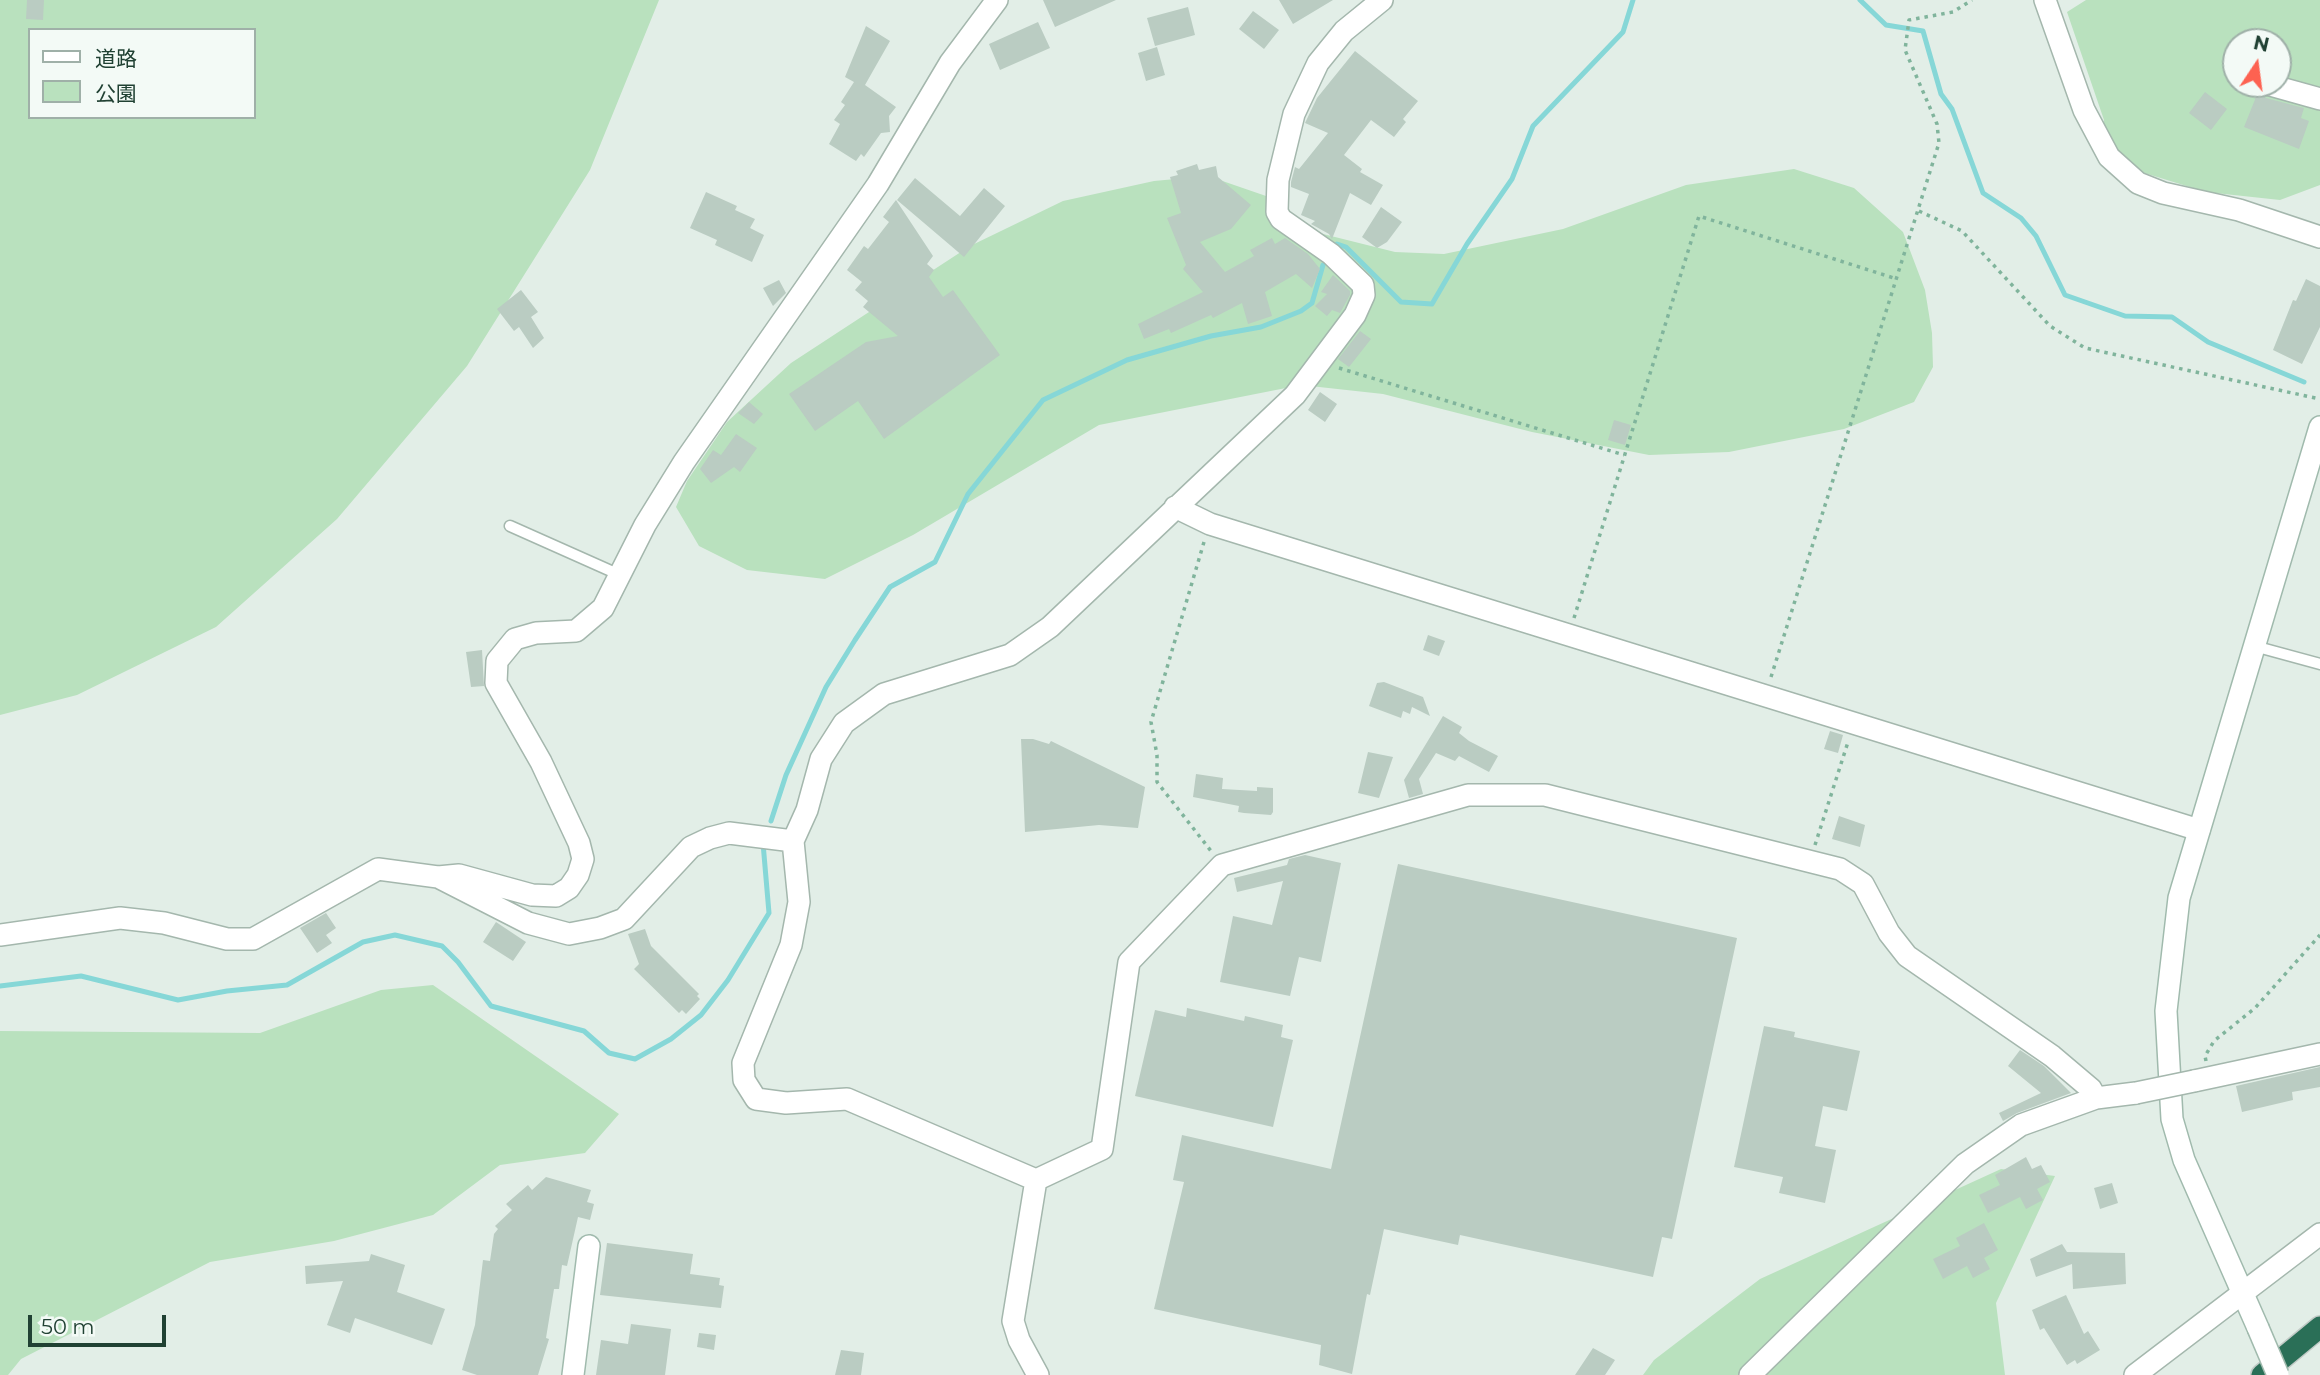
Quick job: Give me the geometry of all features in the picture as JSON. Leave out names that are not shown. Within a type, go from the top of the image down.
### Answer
[{"type":"highway","points":[[2262,1375],[2320,1327]]},
{"type":"street","points":[[0,935],[120,918],[164,923],[227,939],[253,939],[378,869],[438,877],[459,875],[532,895],[555,896],[569,888],[578,875],[583,859],[579,843],[541,762],[496,683],[497,661],[515,639],[536,633],[576,631],[603,608],[645,525],[684,462],[878,184],[950,63],[998,0]]},
{"type":"street","points":[[1382,0],[1344,31],[1318,64],[1294,114],[1278,180],[1278,212],[1281,219],[1331,254],[1363,285],[1364,295],[1355,315],[1296,395],[1050,627],[1010,655],[884,694],[844,723],[821,759],[807,810],[793,841],[799,902],[792,945],[743,1063],[744,1080],[756,1099],[786,1103],[848,1099],[1037,1180],[1102,1149],[1129,962],[1222,865],[1468,795],[1545,795],[1840,869],[1863,884],[1889,933],[1907,956],[2052,1056],[2091,1089],[2096,1098]]},
{"type":"street","points":[[2045,0],[2084,110],[2109,157],[2138,183],[2163,193],[2239,210],[2320,237]]},
{"type":"street","points":[[2292,91],[2320,99]]},
{"type":"street","points":[[2278,1375],[2184,1160],[2172,1119],[2166,1011],[2179,898],[2320,427]]},
{"type":"street","points":[[1175,507],[1210,524],[2199,830]]},
{"type":"street","points":[[438,877],[528,923],[569,934],[600,928],[624,919],[691,847],[710,838],[729,833],[793,841]]},
{"type":"street","points":[[1750,1375],[1965,1164],[2021,1125],[2096,1098],[2136,1093],[2320,1054]]},
{"type":"street","points":[[1037,1180],[1013,1321],[1019,1340],[1038,1375]]},
{"type":"street","points":[[2135,1375],[2320,1234]]},
{"type":"street","points":[[573,1375],[589,1246]]},
{"type":"lane","points":[[510,526],[620,575]]},
{"type":"lane","points":[[2254,646],[2320,664]]},
{"type":"path","points":[[1765,696],[1939,143],[1937,124],[1905,50],[1909,20],[1953,12],[1972,0]]},
{"type":"path","points":[[1919,211],[1962,231],[2050,326],[2085,348],[2320,399]]},
{"type":"path","points":[[1569,635],[1699,216],[1897,279]]},
{"type":"path","points":[[1320,362],[1625,455]]},
{"type":"path","points":[[1210,524],[1151,722],[1157,755],[1157,782],[1222,865]]},
{"type":"path","points":[[1811,860],[1854,724]]},
{"type":"path","points":[[2201,1079],[2205,1056],[2214,1041],[2255,1008],[2320,935]]},
{"type":"green space","points":[[0,0],[659,0],[590,170],[467,366],[337,519],[216,627],[77,695],[0,715]]},
{"type":"green space","points":[[2086,0],[2320,0],[2320,185],[2280,200],[2206,192],[2102,160],[2104,120],[2067,12]]},
{"type":"green space","points":[[1794,169],[1854,188],[1903,232],[1925,290],[1932,333],[1933,367],[1914,402],[1844,429],[1729,452],[1649,455],[1532,432],[1383,394],[1301,385],[1099,425],[913,535],[825,579],[747,570],[699,546],[676,507],[687,481],[727,422],[791,363],[970,246],[1063,201],[1154,181],[1208,176],[1266,196],[1323,234],[1395,252],[1444,254],[1563,229],[1686,185]]},
{"type":"green space","points":[[433,985],[619,1114],[585,1153],[500,1165],[433,1215],[334,1241],[210,1262],[21,1359],[8,1375],[0,1375],[0,1031],[260,1033],[381,990]]},
{"type":"green space","points":[[2001,1169],[2055,1176],[1996,1303],[2005,1375],[1643,1375],[1654,1360],[1760,1279]]},
{"type":"building","points":[[27,0],[44,0],[43,20],[26,19]]},
{"type":"building","points":[[1043,0],[1116,0],[1055,27]]},
{"type":"building","points":[[1279,0],[1333,0],[1293,24]]},
{"type":"building","points":[[1188,7],[1195,35],[1155,46],[1147,18]]},
{"type":"building","points":[[1253,11],[1279,30],[1264,49],[1239,29]]},
{"type":"building","points":[[1038,22],[1050,48],[1000,70],[989,44]]},
{"type":"building","points":[[866,26],[890,41],[865,85],[896,107],[889,116],[890,132],[881,133],[864,157],[861,154],[856,161],[829,144],[840,124],[834,120],[845,105],[841,102],[854,82],[845,77]]},
{"type":"building","points":[[1157,47],[1165,75],[1146,81],[1138,53]]},
{"type":"building","points":[[1355,51],[1418,101],[1403,119],[1406,122],[1394,137],[1371,120],[1344,155],[1362,169],[1360,172],[1383,185],[1371,205],[1350,193],[1332,239],[1329,234],[1311,224],[1315,221],[1301,215],[1309,194],[1291,187],[1291,182],[1295,167],[1299,169],[1328,133],[1305,123],[1317,98]]},
{"type":"building","points":[[2205,92],[2227,109],[2211,130],[2189,113]]},
{"type":"building","points":[[2256,98],[2266,98],[2304,108],[2301,118],[2309,121],[2299,149],[2244,127]]},
{"type":"building","points":[[1197,164],[1199,170],[1216,166],[1218,177],[1251,205],[1231,229],[1200,242],[1225,272],[1254,256],[1250,250],[1272,238],[1275,244],[1285,238],[1308,254],[1320,269],[1312,288],[1296,274],[1265,292],[1272,316],[1248,324],[1242,303],[1213,318],[1211,315],[1171,333],[1169,329],[1144,339],[1138,324],[1203,292],[1183,269],[1186,265],[1167,218],[1181,213],[1170,177],[1178,175],[1176,171]]},
{"type":"building","points":[[915,178],[960,216],[984,188],[1005,206],[964,257],[897,200]]},
{"type":"building","points":[[706,192],[737,206],[735,210],[755,219],[750,228],[764,235],[752,262],[715,245],[717,240],[690,228]]},
{"type":"building","points":[[896,200],[933,256],[927,264],[934,270],[929,277],[943,297],[953,290],[1000,355],[884,439],[858,401],[815,431],[789,394],[866,342],[898,336],[863,307],[868,301],[855,290],[862,282],[847,270],[864,246],[868,249],[889,222],[883,217]]},
{"type":"building","points":[[1381,207],[1402,222],[1387,242],[1377,248],[1362,237]]},
{"type":"building","points":[[1333,275],[1350,291],[1350,295],[1340,313],[1332,310],[1327,316],[1315,306],[1327,294],[1321,292]]},
{"type":"building","points":[[2306,279],[2320,286],[2320,327],[2302,364],[2273,350],[2293,300],[2296,301]]},
{"type":"building","points":[[779,280],[786,293],[773,306],[763,288]]},
{"type":"building","points":[[521,290],[538,312],[531,317],[544,338],[533,348],[519,327],[514,331],[497,309]]},
{"type":"building","points":[[1360,331],[1371,339],[1349,367],[1338,359]]},
{"type":"building","points":[[1320,392],[1337,404],[1325,422],[1308,410]]},
{"type":"building","points":[[749,402],[763,414],[754,424],[738,413]]},
{"type":"building","points":[[1614,420],[1631,425],[1625,445],[1608,440]]},
{"type":"building","points":[[736,434],[757,448],[740,472],[734,467],[711,483],[700,469],[713,450],[721,455]]},
{"type":"building","points":[[1428,635],[1445,641],[1439,656],[1423,650]]},
{"type":"building","points":[[482,650],[484,686],[471,687],[466,652]]},
{"type":"building","points":[[1384,682],[1423,697],[1430,716],[1412,707],[1410,714],[1403,711],[1401,718],[1369,706],[1377,683]]},
{"type":"building","points":[[1443,716],[1462,727],[1459,733],[1469,741],[1498,756],[1489,772],[1459,756],[1455,761],[1436,753],[1419,779],[1423,794],[1409,798],[1404,780]]},
{"type":"building","points":[[1830,731],[1843,735],[1838,753],[1824,749]]},
{"type":"building","points":[[1021,739],[1033,739],[1049,744],[1051,741],[1145,787],[1138,828],[1099,825],[1025,832]]},
{"type":"building","points":[[1368,752],[1393,757],[1379,798],[1358,793]]},
{"type":"building","points":[[1196,774],[1223,778],[1222,789],[1257,791],[1257,787],[1273,788],[1273,812],[1271,815],[1238,812],[1239,806],[1193,797]]},
{"type":"building","points":[[1839,816],[1865,825],[1860,847],[1832,839]]},
{"type":"building","points":[[1305,855],[1341,863],[1321,962],[1299,957],[1290,996],[1220,982],[1233,916],[1272,925],[1283,881],[1237,892],[1234,878],[1287,865],[1289,859]]},
{"type":"building","points":[[1398,864],[1737,938],[1672,1239],[1662,1237],[1653,1277],[1460,1235],[1458,1245],[1384,1229],[1370,1295],[1367,1294],[1352,1374],[1319,1365],[1321,1345],[1154,1309],[1184,1182],[1173,1180],[1182,1135],[1331,1169]]},
{"type":"building","points":[[326,913],[336,928],[326,935],[332,943],[317,953],[300,928]]},
{"type":"building","points":[[496,922],[526,942],[513,961],[483,942]]},
{"type":"building","points":[[645,929],[651,946],[699,994],[697,996],[700,999],[686,1014],[682,1010],[679,1013],[634,969],[639,964],[628,934]]},
{"type":"building","points":[[1187,1008],[1244,1021],[1245,1016],[1283,1025],[1281,1037],[1293,1040],[1273,1127],[1135,1096],[1155,1010],[1186,1017]]},
{"type":"building","points":[[1764,1026],[1795,1032],[1794,1037],[1860,1051],[1847,1111],[1823,1106],[1815,1146],[1836,1150],[1825,1203],[1779,1193],[1783,1177],[1734,1167]]},
{"type":"building","points":[[2020,1050],[2044,1066],[2071,1093],[2003,1121],[1999,1113],[2041,1093],[2008,1066]]},
{"type":"building","points":[[2320,1067],[2320,1087],[2292,1092],[2293,1100],[2242,1112],[2236,1086]]},
{"type":"building","points":[[2026,1157],[2032,1169],[2041,1165],[2050,1182],[2037,1189],[2043,1200],[2026,1209],[2020,1197],[1988,1213],[1979,1195],[2000,1185],[1995,1175]]},
{"type":"building","points":[[546,1177],[591,1190],[587,1202],[594,1204],[590,1220],[578,1217],[567,1266],[562,1265],[559,1289],[554,1289],[546,1338],[549,1339],[538,1375],[477,1375],[462,1370],[475,1325],[483,1260],[490,1261],[494,1234],[498,1229],[495,1226],[512,1210],[506,1204],[528,1185],[532,1190]]},
{"type":"building","points":[[2112,1183],[2118,1203],[2100,1209],[2094,1188]]},
{"type":"building","points":[[1984,1223],[1998,1250],[1984,1258],[1990,1269],[1973,1278],[1967,1266],[1943,1279],[1933,1259],[1960,1246],[1956,1238]]},
{"type":"building","points":[[607,1243],[693,1254],[690,1274],[720,1278],[719,1285],[724,1286],[721,1308],[600,1295]]},
{"type":"building","points":[[2062,1244],[2067,1252],[2125,1253],[2126,1284],[2073,1289],[2072,1264],[2036,1277],[2030,1259]]},
{"type":"building","points":[[371,1254],[405,1265],[397,1292],[445,1309],[432,1345],[355,1318],[350,1333],[327,1325],[343,1281],[306,1284],[305,1266],[369,1261]]},
{"type":"building","points":[[2066,1295],[2084,1334],[2088,1331],[2100,1350],[2077,1364],[2075,1360],[2067,1365],[2044,1328],[2040,1330],[2032,1310]]},
{"type":"building","points":[[631,1324],[671,1329],[665,1375],[596,1375],[601,1340],[628,1344]]},
{"type":"building","points":[[699,1333],[716,1335],[714,1350],[697,1347]]},
{"type":"building","points":[[1593,1348],[1615,1360],[1605,1375],[1575,1375]]},
{"type":"building","points":[[841,1350],[864,1353],[861,1375],[835,1375]]},
{"type":"waterway","points":[[1337,244],[1346,247],[1401,302],[1432,304],[1467,244],[1512,179],[1533,126],[1623,32],[1633,0]]},
{"type":"waterway","points":[[1860,0],[1886,25],[1923,31],[1941,94],[1952,109],[1983,193],[2021,218],[2036,236],[2065,295],[2125,316],[2172,317],[2208,342],[2304,382]]},
{"type":"waterway","points":[[771,821],[786,775],[826,687],[855,640],[890,587],[935,562],[968,494],[1043,400],[1127,360],[1211,336],[1261,327],[1301,311],[1312,303],[1323,265]]},
{"type":"waterway","points":[[0,986],[81,976],[178,1000],[227,991],[287,985],[363,942],[395,935],[442,946],[458,962],[491,1006],[584,1031],[609,1053],[635,1059],[671,1039],[701,1015],[728,980],[769,913],[763,843]]}]
